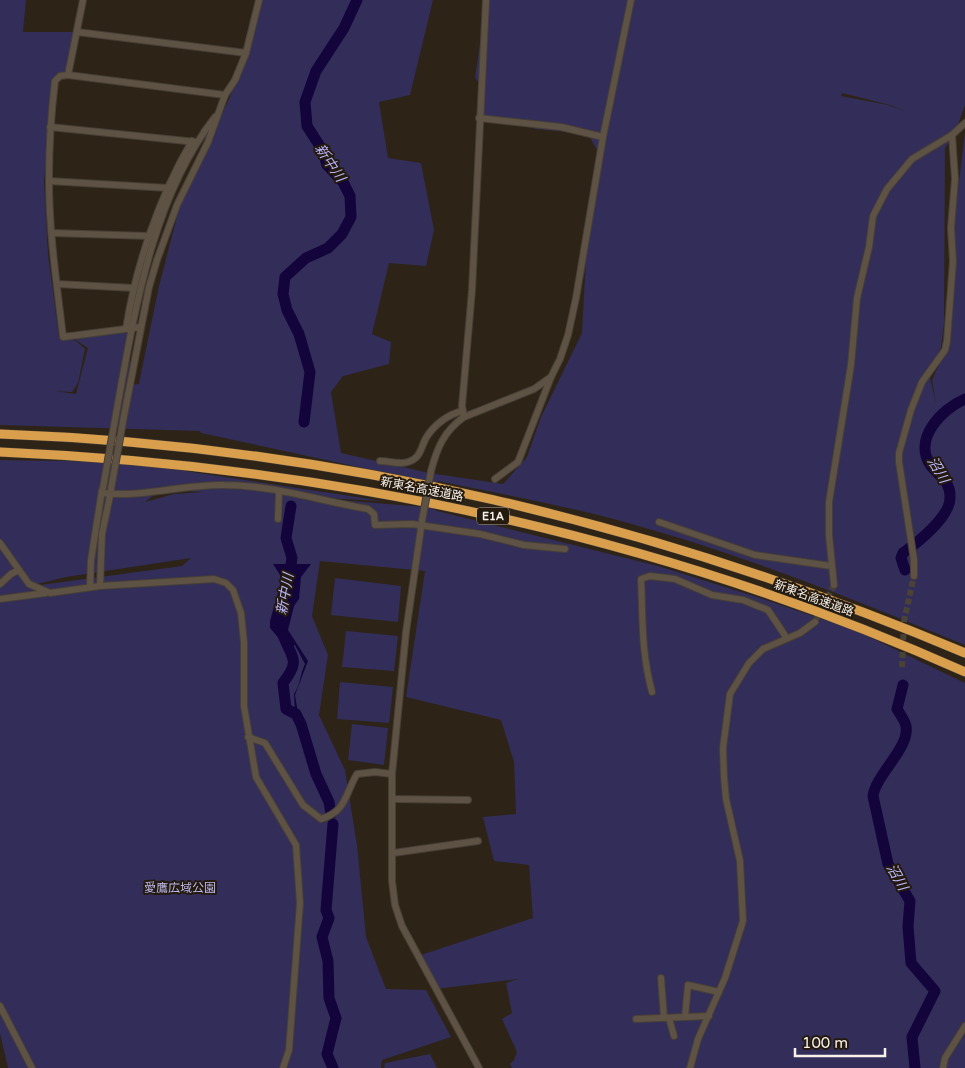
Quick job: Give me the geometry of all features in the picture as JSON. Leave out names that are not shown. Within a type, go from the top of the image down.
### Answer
[{"type":"highway","name":"新東名高速道路","points":[[0,434],[120,441],[251,456],[378,475],[499,500],[717,560],[792,584],[965,653]]},
{"type":"highway","name":"新東名高速道路","points":[[0,452],[100,456],[238,470],[414,499],[482,513],[627,550],[749,587],[859,628],[965,672]]},
{"type":"street","points":[[68,75],[83,0]]},
{"type":"street","points":[[100,586],[101,540],[149,287],[175,209],[208,142],[225,95],[235,80],[246,53],[259,0]]},
{"type":"street","points":[[479,1068],[402,926],[395,905],[392,853],[392,774],[406,632],[421,523],[431,471],[436,450],[446,433],[464,414],[480,145],[479,118],[486,0]]},
{"type":"street","points":[[495,479],[518,462],[568,335],[603,137],[632,0]]},
{"type":"street","points":[[77,32],[246,53]]},
{"type":"street","points":[[141,327],[63,337],[52,233],[49,181],[50,128],[55,81],[60,76],[68,75],[225,95]]},
{"type":"street","points":[[90,587],[91,560],[116,414],[134,288],[150,236],[168,188],[195,142],[217,114]]},
{"type":"street","points":[[479,118],[561,127],[603,137]]},
{"type":"street","points":[[834,585],[829,502],[851,365],[858,298],[869,247],[873,216],[887,189],[912,159],[952,135],[965,123]]},
{"type":"street","points":[[50,128],[208,142]]},
{"type":"street","points":[[914,576],[914,560],[899,462],[911,410],[922,382],[945,350],[954,261],[951,228],[956,179],[952,135]]},
{"type":"street","points":[[129,329],[144,275],[171,195],[195,142]]},
{"type":"street","points":[[49,181],[168,188]]},
{"type":"street","points":[[52,233],[150,236]]},
{"type":"street","points":[[57,284],[134,288]]},
{"type":"street","points":[[380,461],[406,463],[414,460],[420,456],[427,436],[439,423],[453,413],[464,414],[534,389],[551,377]]},
{"type":"street","points":[[102,490],[111,492],[217,485],[256,486],[368,509],[374,514],[375,525],[421,523],[480,534],[524,545],[565,549]]},
{"type":"street","points":[[278,519],[279,492]]},
{"type":"street","points":[[659,522],[754,555],[832,566]]},
{"type":"street","points":[[0,543],[29,584],[50,593]]},
{"type":"street","points":[[0,584],[11,574],[20,570]]},
{"type":"street","points":[[652,692],[644,664],[641,636],[643,614],[641,579],[650,576],[675,579],[712,595],[752,603],[768,610],[786,637]]},
{"type":"street","points":[[0,599],[100,586],[214,579],[226,583],[233,590],[242,613],[244,706],[256,778],[296,845],[301,885],[289,1050],[283,1068]]},
{"type":"street","points":[[690,1068],[692,1057],[719,992],[743,921],[740,861],[726,799],[724,777],[723,748],[730,694],[749,663],[759,652],[786,637],[800,633],[815,622]]},
{"type":"street","points":[[248,737],[265,742],[303,805],[321,819],[334,816],[344,803],[357,774],[375,772],[392,774]]},
{"type":"street","points":[[392,799],[468,800]]},
{"type":"street","points":[[392,853],[478,841]]},
{"type":"street","points":[[661,978],[667,1018],[674,1036]]},
{"type":"street","points":[[685,1017],[688,986],[719,992]]},
{"type":"street","points":[[0,1006],[32,1068]]},
{"type":"street","points":[[636,1019],[709,1016]]},
{"type":"street","points":[[942,1068],[945,1058],[965,1026]]},
{"type":"green space","name":"愛鷹広域公園","points":[[0,0],[26,0],[23,32],[77,32],[69,67],[55,81],[44,181],[48,255],[59,337],[76,341],[85,349],[78,383],[72,392],[54,391],[76,394],[88,348],[71,337],[131,328],[129,385],[140,384],[159,286],[180,205],[230,97],[253,27],[258,0],[433,0],[410,95],[379,102],[388,158],[421,163],[434,230],[426,266],[389,263],[372,334],[391,342],[389,364],[343,376],[331,392],[341,453],[429,473],[503,484],[527,457],[541,417],[582,333],[588,221],[597,150],[588,134],[536,129],[483,115],[483,91],[475,77],[487,0],[965,0],[965,105],[955,133],[945,148],[944,323],[941,347],[929,375],[936,402],[932,380],[951,338],[956,259],[954,223],[965,132],[965,645],[828,590],[735,556],[594,514],[438,481],[430,507],[437,511],[658,566],[766,600],[857,631],[965,683],[965,1068],[512,1068],[510,1064],[517,1052],[502,1019],[512,1013],[506,983],[518,979],[435,989],[418,956],[533,918],[529,865],[494,861],[483,817],[516,814],[514,762],[501,720],[406,697],[425,571],[320,561],[312,616],[328,655],[319,715],[345,770],[357,845],[366,937],[386,989],[426,990],[451,1037],[382,1060],[381,1068],[8,1068],[0,1033],[0,460],[126,462],[383,501],[303,497],[424,507],[428,482],[201,433],[200,431],[0,425]],"holes":[[[842,93],[890,105],[910,113],[888,105],[841,96]],[[160,490],[204,492],[174,494],[145,502]],[[191,558],[182,566],[25,587],[66,577]]]},
{"type":"green space","points":[[335,578],[401,586],[398,622],[331,615]]},
{"type":"green space","points":[[346,631],[398,636],[394,671],[342,667]]},
{"type":"green space","points":[[340,682],[393,687],[389,723],[337,719]]},
{"type":"green space","points":[[352,724],[388,728],[384,765],[348,760]]},
{"type":"green space","points":[[430,1054],[437,1068],[384,1068],[385,1063]]},
{"type":"water","points":[[273,564],[311,564],[301,577],[299,599],[294,606],[288,630],[308,661],[295,695],[299,719],[295,715],[294,694],[305,664],[295,645],[288,649],[270,628],[270,621],[281,582],[280,575]]},
{"type":"waterway","name":"新中川","points":[[304,422],[310,372],[299,334],[287,310],[283,294],[285,277],[306,258],[328,248],[342,234],[351,217],[350,196],[343,182],[327,165],[323,151],[307,126],[305,102],[316,71],[344,28],[357,0]]},
{"type":"waterway","name":"沼川","points":[[905,570],[901,558],[903,553],[932,529],[949,505],[949,488],[931,466],[926,456],[927,436],[939,417],[965,399]]},
{"type":"waterway","name":"新中川","points":[[289,578],[292,558],[286,538],[291,506]]},
{"type":"waterway","name":"新中川","points":[[283,635],[293,659],[292,669],[283,683],[286,709],[296,714],[301,724],[316,774],[329,802],[331,814]]},
{"type":"waterway","name":"沼川","points":[[903,685],[897,709],[906,726],[906,734],[898,752],[875,788],[873,796],[888,864],[910,901],[908,926],[911,963],[935,991],[912,1037],[915,1068]]},
{"type":"waterway","name":"新中川","points":[[333,824],[326,910],[329,918],[322,937],[328,961],[329,998],[336,1018],[327,1054],[333,1068]]},
{"type":"tunnel","points":[[902,667],[904,621],[914,576]]},
{"type":"tunnel","points":[[815,622],[834,585]]}]
